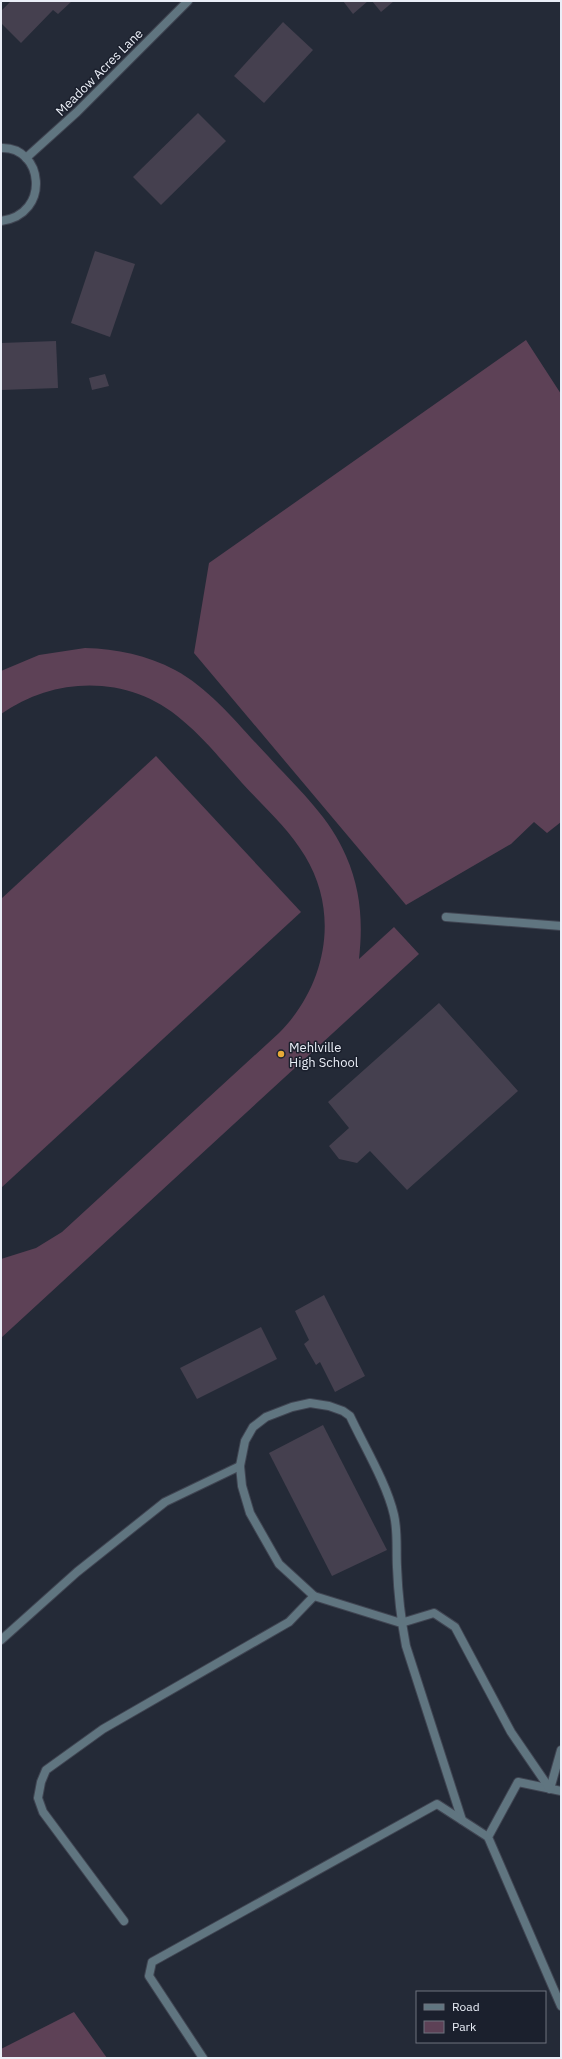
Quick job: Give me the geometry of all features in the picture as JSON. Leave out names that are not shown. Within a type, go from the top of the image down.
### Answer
[{"type":"street","name":"Meadow Acres Lane","points":[[26,158],[77,112],[188,1]]},
{"type":"street","points":[[1,148],[16,151],[26,158],[33,168],[37,180],[36,192],[32,203],[24,212],[14,218],[1,221]]},
{"type":"street","points":[[446,917],[561,926]]},
{"type":"street","points":[[462,1820],[438,1742],[412,1670],[402,1623],[397,1566],[397,1536],[394,1514],[381,1482],[350,1416],[343,1411],[310,1403],[292,1406],[266,1417],[253,1427],[245,1441],[240,1466],[242,1486],[250,1513],[279,1564],[314,1596],[402,1623],[434,1613],[455,1627],[511,1732],[550,1789]]},
{"type":"street","points":[[1,1640],[77,1572],[165,1502],[240,1466]]},
{"type":"street","points":[[124,1921],[43,1812],[38,1798],[40,1782],[46,1770],[103,1729],[289,1622],[314,1596]]},
{"type":"street","points":[[550,1789],[561,1750]]},
{"type":"street","points":[[488,1837],[518,1782],[561,1792]]},
{"type":"street","points":[[203,2058],[150,1976],[152,1962],[437,1804],[488,1837],[558,1992],[561,2006]]},
{"type":"green space","points":[[526,340],[561,394],[561,822],[547,833],[534,822],[511,844],[406,905],[194,653],[209,563]]},
{"type":"green space","points":[[85,648],[120,651],[154,660],[188,678],[213,698],[312,803],[331,828],[339,842],[351,869],[358,894],[361,920],[359,959],[394,927],[419,954],[1,1338],[1,1259],[36,1248],[62,1232],[279,1033],[295,1015],[308,994],[317,972],[323,949],[325,926],[323,902],[316,879],[299,846],[284,827],[206,742],[182,720],[162,705],[140,695],[117,688],[93,686],[69,687],[45,692],[22,701],[1,714],[1,671],[39,655]]},
{"type":"green space","points":[[156,756],[301,912],[1,1188],[1,899]]},
{"type":"green space","points":[[74,2012],[107,2058],[1,2058],[1,2049]]},
{"type":"building","points":[[11,1],[72,1],[58,14],[53,10],[21,43],[1,23],[1,11]]},
{"type":"building","points":[[343,1],[368,1],[353,14]]},
{"type":"building","points":[[372,1],[394,1],[381,12]]},
{"type":"building","points":[[283,22],[313,50],[264,103],[234,76]]},
{"type":"building","points":[[198,113],[226,141],[161,205],[133,177]]},
{"type":"building","points":[[95,251],[135,264],[110,337],[71,323]]},
{"type":"building","points":[[56,341],[58,388],[1,390],[1,343]]},
{"type":"building","points":[[105,374],[109,386],[92,390],[89,378]]},
{"type":"building","points":[[439,1003],[518,1091],[407,1190],[370,1151],[357,1163],[339,1159],[329,1146],[349,1128],[328,1102]]},
{"type":"building","points":[[324,1295],[365,1376],[335,1392],[320,1362],[316,1365],[304,1344],[309,1340],[295,1311]]},
{"type":"building","points":[[261,1327],[277,1359],[197,1399],[180,1368]]},
{"type":"building","points":[[323,1425],[387,1550],[332,1576],[269,1453]]},
{"type":"place","name":"Mehlville High School","points":[[281,1054]]}]
